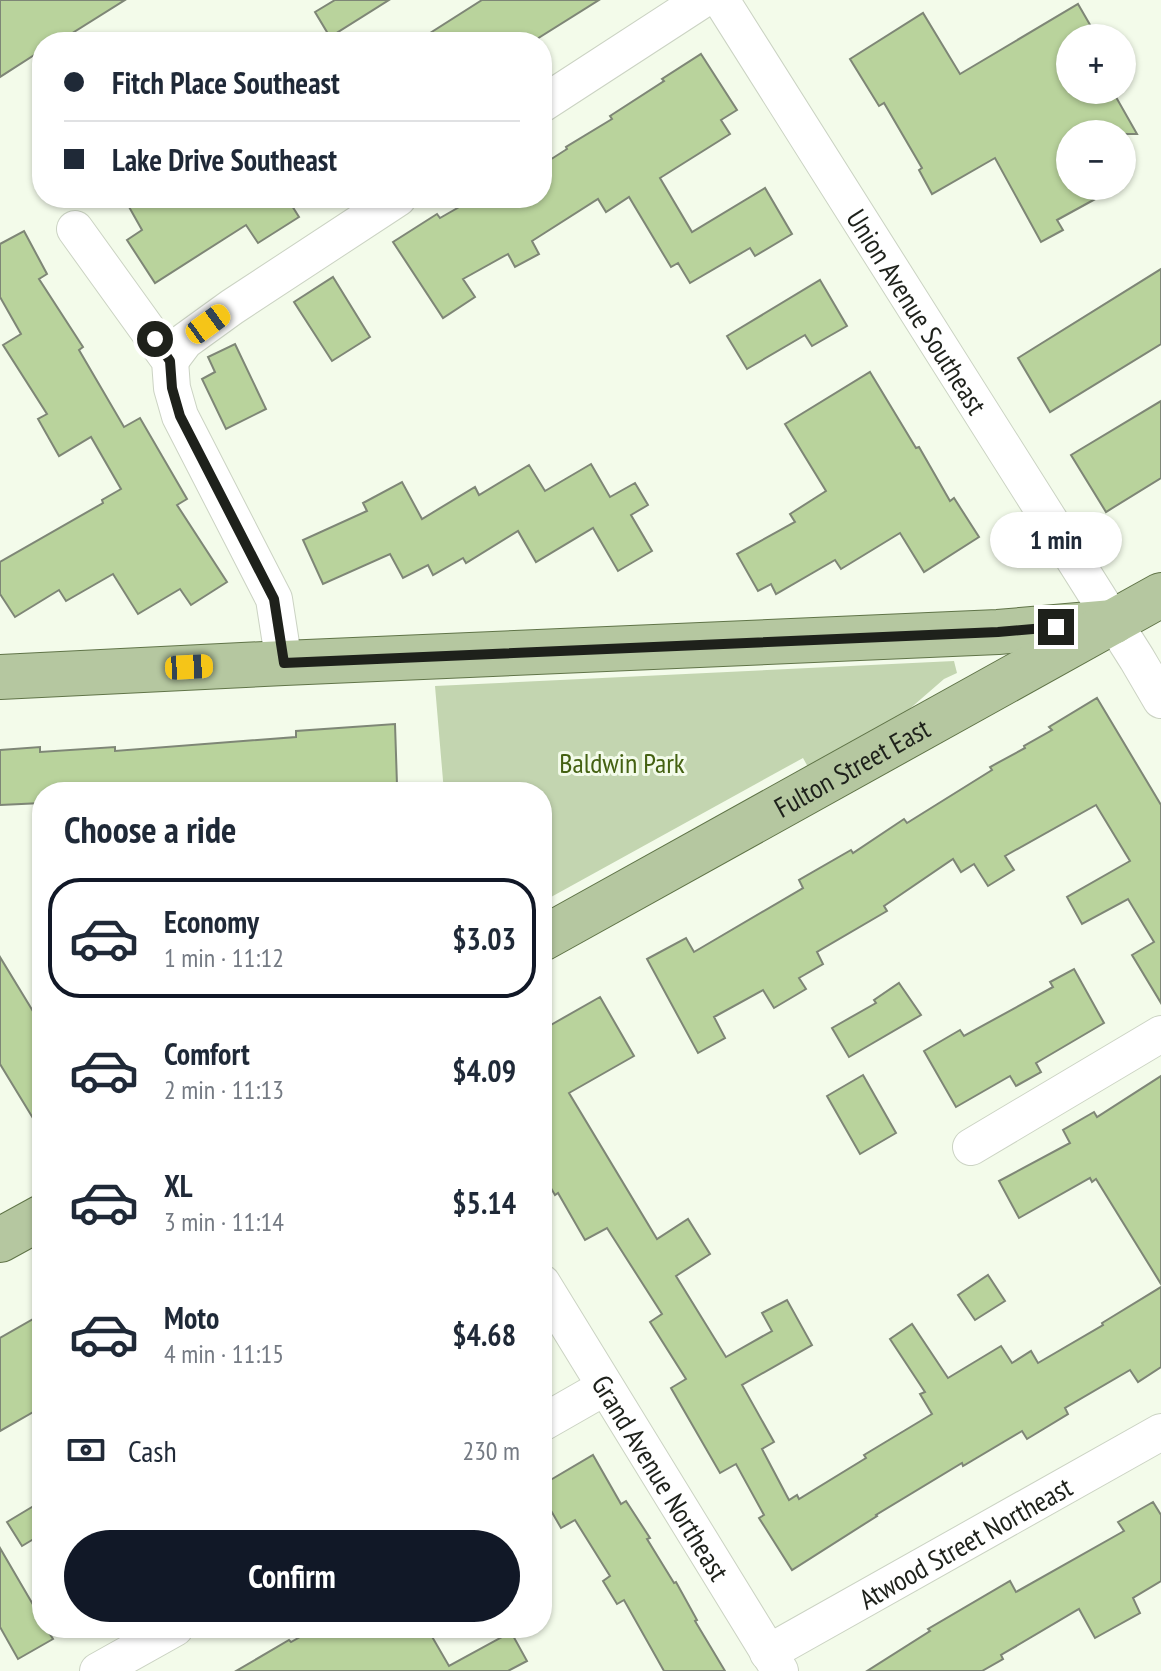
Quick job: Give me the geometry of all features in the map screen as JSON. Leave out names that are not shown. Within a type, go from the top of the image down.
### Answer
[{"type":"main road","name":"Fulton Street East","points":[[552,933],[1161,595]]},
{"type":"main road","points":[[0,677],[998,632],[1113,622]]},
{"type":"street","points":[[552,98],[702,0]]},
{"type":"street","name":"Union Avenue Southeast","points":[[721,0],[1161,700]]},
{"type":"street","points":[[170,361],[185,341],[232,307],[383,208]]},
{"type":"street","points":[[75,229],[170,361],[172,388],[180,416],[274,599],[284,663]]},
{"type":"street","points":[[971,1147],[1161,1034]]},
{"type":"street","name":"Grand Avenue Northeast","points":[[552,1300],[774,1662]]},
{"type":"street","points":[[552,1417],[605,1387]]},
{"type":"street","name":"Atwood Street Northeast","points":[[774,1662],[1161,1432]]},
{"type":"street","points":[[98,1671],[157,1638]]},
{"type":"green space","name":"Baldwin Park","points":[[954,661],[957,673],[944,679],[906,712],[808,767],[803,758],[552,896],[552,782],[443,782],[435,686]]},
{"type":"building","points":[[0,0],[125,0],[74,32],[32,32],[32,56],[0,77]]},
{"type":"building","points":[[335,0],[389,0],[338,32],[327,32],[315,12]]},
{"type":"building","points":[[482,0],[599,0],[548,32],[432,32]]},
{"type":"building","points":[[1078,4],[1090,24],[1056,24],[1056,104],[1120,104],[1129,120],[1056,120],[1056,200],[1093,200],[1057,220],[1063,230],[1041,242],[995,158],[932,194],[919,170],[922,168],[884,103],[879,106],[850,59],[923,13],[960,74]]},
{"type":"building","points":[[701,54],[737,110],[721,120],[730,134],[660,178],[692,232],[765,188],[792,234],[755,256],[750,248],[690,283],[678,263],[671,267],[629,197],[606,212],[598,199],[532,241],[539,254],[515,267],[508,254],[463,279],[475,297],[443,318],[393,242],[437,214],[440,218],[458,208],[552,208],[552,159],[612,119],[610,116],[664,81],[662,79]]},
{"type":"building","points":[[130,208],[293,208],[299,217],[258,243],[246,225],[155,283],[127,240],[142,230]]},
{"type":"building","points":[[24,231],[47,274],[39,279],[83,347],[79,350],[124,427],[140,418],[187,499],[177,505],[227,582],[191,605],[180,589],[138,614],[113,574],[66,601],[59,590],[15,617],[0,594],[0,562],[103,503],[102,500],[121,489],[91,437],[59,456],[38,419],[47,414],[3,345],[21,334],[0,297],[0,244]]},
{"type":"building","points":[[1161,269],[1161,344],[1050,412],[1018,358]]},
{"type":"building","points":[[333,277],[370,337],[332,361],[294,302]]},
{"type":"building","points":[[820,280],[847,326],[812,346],[805,335],[747,369],[727,336]]},
{"type":"building","points":[[235,344],[266,409],[226,429],[202,379],[215,372],[208,357]]},
{"type":"building","points":[[870,372],[950,501],[954,498],[979,537],[924,572],[900,533],[841,569],[835,560],[776,594],[771,584],[758,591],[737,554],[795,522],[790,514],[826,491],[785,424]]},
{"type":"building","points":[[1161,401],[1161,478],[1106,512],[1071,455]]},
{"type":"building","points":[[591,464],[610,497],[635,483],[648,505],[631,515],[652,551],[618,571],[593,528],[536,562],[518,531],[466,563],[463,558],[433,575],[428,565],[403,578],[390,554],[323,584],[303,540],[367,511],[363,503],[402,482],[422,519],[475,487],[479,495],[529,465],[545,491]]},
{"type":"building","points":[[1097,698],[1161,805],[1161,1003],[1132,955],[1154,942],[1128,899],[1082,924],[1067,897],[1130,861],[1096,805],[1005,856],[1014,870],[988,886],[974,864],[961,872],[953,859],[884,906],[887,911],[817,952],[823,964],[799,978],[806,989],[774,1008],[763,990],[714,1017],[725,1038],[698,1053],[647,959],[686,938],[694,952],[803,888],[799,880],[851,850],[853,853],[904,819],[907,823],[992,770],[990,767],[1025,748],[1052,730],[1049,727]]},
{"type":"building","points":[[395,724],[397,782],[32,782],[32,803],[0,805],[0,750],[40,747],[40,752],[115,747],[115,751],[296,737],[296,731]]},
{"type":"building","points":[[0,957],[32,1010],[32,1117],[0,1064]]},
{"type":"building","points":[[1074,969],[1104,1023],[1036,1063],[1041,1072],[1016,1086],[1010,1076],[956,1107],[924,1051],[960,1030],[964,1036],[1053,987],[1050,982]]},
{"type":"building","points":[[899,983],[921,1015],[849,1057],[832,1028],[876,1003],[874,1000]]},
{"type":"building","points":[[600,997],[634,1056],[569,1093],[657,1239],[688,1219],[710,1254],[676,1276],[726,1357],[772,1331],[762,1313],[787,1300],[812,1345],[742,1385],[774,1442],[762,1449],[789,1500],[797,1495],[799,1499],[932,1414],[920,1394],[925,1392],[890,1339],[912,1324],[948,1378],[1001,1346],[1012,1363],[1031,1351],[1038,1363],[1161,1287],[1161,1367],[1138,1382],[1130,1370],[1065,1408],[1068,1414],[1027,1439],[1022,1431],[963,1466],[962,1463],[792,1570],[759,1518],[764,1515],[736,1464],[720,1473],[671,1388],[686,1379],[650,1322],[662,1314],[607,1228],[585,1240],[558,1193],[555,1195],[552,1190],[552,1024]]},
{"type":"building","points":[[863,1075],[896,1133],[860,1154],[827,1096]]},
{"type":"building","points":[[1161,1076],[1161,1284],[1096,1179],[1092,1182],[1090,1178],[1019,1218],[999,1181],[1070,1143],[1063,1130],[1094,1112],[1097,1117]]},
{"type":"building","points":[[988,1275],[1005,1301],[975,1320],[958,1295]]},
{"type":"building","points":[[32,1320],[32,1413],[0,1431],[0,1338]]},
{"type":"building","points":[[593,1455],[621,1504],[626,1501],[650,1538],[647,1539],[676,1582],[725,1671],[664,1671],[624,1600],[617,1604],[603,1581],[610,1576],[575,1520],[561,1528],[552,1512],[552,1479]]},
{"type":"building","points":[[1153,1502],[1161,1515],[1161,1581],[1133,1598],[1140,1613],[1095,1638],[1079,1609],[1001,1655],[1003,1659],[982,1671],[867,1671],[930,1631],[928,1629],[1010,1581],[1016,1592],[1124,1531],[1118,1522]]},
{"type":"building","points":[[32,1507],[32,1540],[22,1546],[7,1522]]},
{"type":"building","points":[[0,1548],[32,1603],[32,1638],[53,1639],[18,1659],[0,1627]]},
{"type":"building","points":[[298,1638],[433,1638],[449,1666],[500,1638],[514,1638],[527,1661],[508,1671],[236,1671],[289,1640]]},
{"type":"route","points":[[155,339],[170,361],[172,388],[180,416],[274,599],[284,663],[1056,627]]}]
